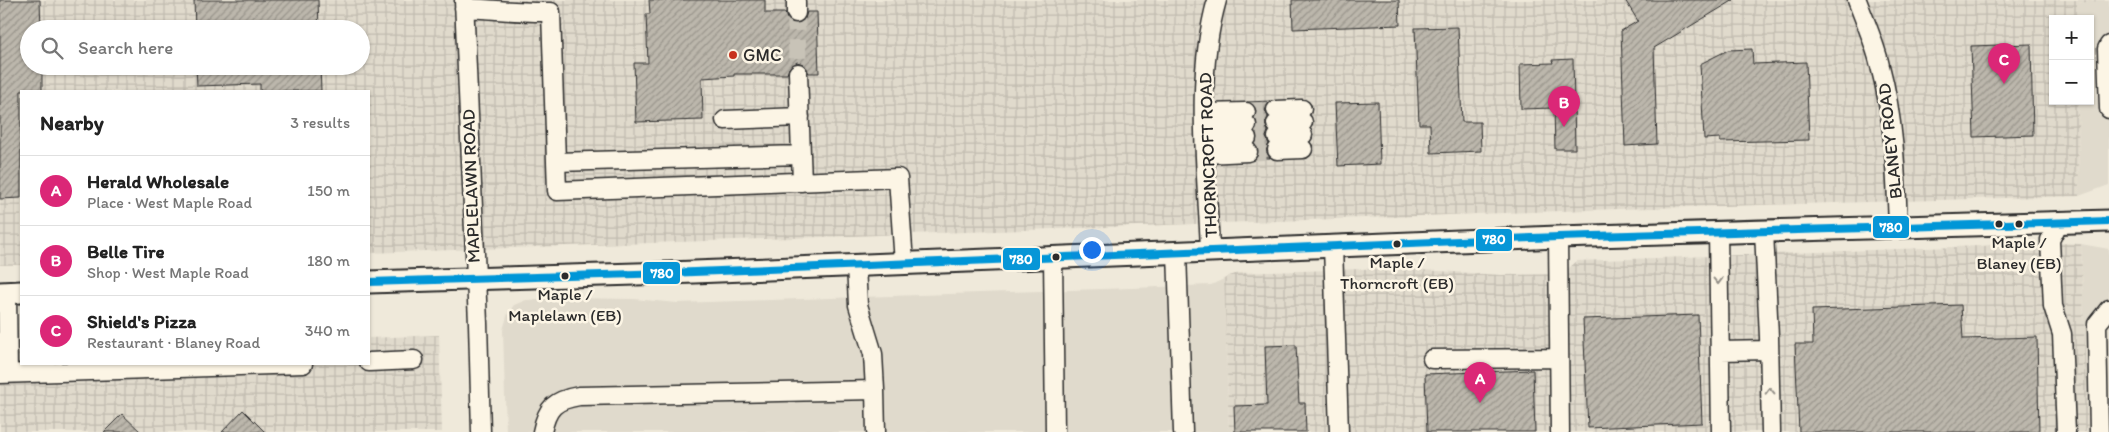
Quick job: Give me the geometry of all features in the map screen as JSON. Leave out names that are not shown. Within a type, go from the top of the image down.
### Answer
[{"type":"main road","points":[[370,282],[668,273],[1558,237],[2109,221]]},
{"type":"street","name":"THORNCROFT ROAD","points":[[1210,250],[1203,90],[1206,58],[1217,0]]},
{"type":"street","name":"BLANEY ROAD","points":[[1857,0],[1880,65],[1891,122],[1898,226]]},
{"type":"street","points":[[464,4],[526,13],[551,12],[557,191],[898,178],[904,263]]},
{"type":"street","name":"MAPLELAWN ROAD","points":[[464,4],[481,432]]},
{"type":"street","points":[[2109,45],[2107,49],[2109,109]]},
{"type":"street","points":[[798,73],[802,182]]},
{"type":"street","points":[[725,120],[800,117]]},
{"type":"street","points":[[1276,130],[1303,129],[1276,130]]},
{"type":"street","points":[[1205,134],[1247,132],[1205,134]]},
{"type":"street","points":[[556,162],[801,155]]},
{"type":"street","points":[[2059,222],[2050,240],[2054,306],[2062,334],[2066,432]]},
{"type":"street","points":[[1764,231],[1771,432]]},
{"type":"street","points":[[1718,232],[1721,432]]},
{"type":"street","points":[[1558,237],[1560,432]]},
{"type":"street","points":[[1333,246],[1339,432]]},
{"type":"street","points":[[1177,252],[1183,432]]},
{"type":"street","points":[[1053,256],[1055,432]]},
{"type":"street","points":[[856,265],[858,305],[873,354],[876,432]]},
{"type":"street","points":[[9,293],[4,373],[270,365]]},
{"type":"street","points":[[2099,432],[2097,324],[2109,310]]},
{"type":"street","points":[[1720,351],[1769,350]]},
{"type":"street","points":[[1432,359],[1559,358]]},
{"type":"street","points":[[370,362],[414,360]]},
{"type":"street","points":[[542,432],[548,411],[562,399],[579,396],[874,390]]},
{"type":"shaded area","points":[[0,0],[2098,0],[2077,3],[2077,15],[2049,15],[2049,105],[2078,105],[2079,196],[1617,209],[370,253],[370,90],[20,90],[20,265],[0,265]]},
{"type":"shaded area","points":[[2109,0],[2109,185],[2079,196],[2078,105],[2094,105],[2094,15],[2077,15],[2077,3]]},
{"type":"shaded area","points":[[2059,243],[2081,244],[2088,432],[1229,432],[1224,279],[1239,273],[1391,268],[1501,275],[1562,274],[1577,261]]},
{"type":"shaded area","points":[[2081,244],[2109,249],[2109,432],[2088,432]]},
{"type":"shaded area","points":[[1224,279],[1229,432],[506,432],[503,330],[508,313],[514,305],[526,300],[566,298],[634,299],[677,303],[1211,285]]},
{"type":"shaded area","points":[[439,335],[442,432],[0,432],[0,351],[20,350],[20,365],[370,365],[370,338]]},
{"type":"building","points":[[0,0],[40,0],[41,20],[20,20],[20,75],[42,75],[42,90],[20,90],[20,198],[0,199]]},
{"type":"building","points":[[194,0],[318,0],[319,20],[195,20]]},
{"type":"building","name":"GMC","points":[[649,0],[765,0],[765,13],[785,13],[787,19],[796,24],[805,19],[807,12],[817,12],[819,73],[809,73],[803,64],[797,62],[789,68],[787,74],[734,74],[734,76],[702,78],[703,120],[636,122],[634,63],[648,63],[646,14],[650,14]]},
{"type":"building","points":[[1292,0],[1399,0],[1400,25],[1293,29]]},
{"type":"building","points":[[1625,0],[1734,0],[1654,48],[1657,144],[1625,146],[1621,31],[1638,21]]},
{"type":"building","points":[[1458,27],[1462,122],[1480,122],[1481,151],[1431,153],[1430,124],[1419,124],[1415,28]]},
{"type":"building","points":[[2031,44],[2033,135],[1974,137],[1971,46]]},
{"type":"building","points":[[1752,49],[1753,64],[1806,62],[1809,140],[1720,142],[1720,138],[1704,139],[1700,64],[1728,50]]},
{"type":"building","points":[[1573,59],[1575,149],[1555,149],[1554,108],[1521,109],[1520,64],[1553,63],[1552,60]]},
{"type":"building","points":[[196,75],[320,75],[321,90],[260,90],[260,84],[197,86]]},
{"type":"building","points":[[1271,101],[1265,110],[1268,117],[1265,124],[1268,131],[1266,137],[1269,144],[1266,151],[1270,158],[1256,158],[1259,152],[1255,144],[1258,138],[1255,131],[1258,125],[1255,118],[1257,111],[1255,106],[1247,102]]},
{"type":"building","points":[[1378,102],[1380,164],[1338,166],[1335,103]]},
{"type":"building","points":[[1961,305],[1963,339],[2037,337],[2039,432],[1799,432],[1795,344],[1813,344],[1812,310]]},
{"type":"building","points":[[1698,315],[1702,423],[1588,428],[1583,319]]},
{"type":"building","points":[[1296,345],[1299,403],[1305,403],[1306,432],[1235,432],[1234,406],[1267,405],[1265,346]]},
{"type":"building","points":[[1533,370],[1535,432],[1427,432],[1425,374]]},
{"type":"building","points":[[243,410],[265,432],[222,432]]},
{"type":"building","points":[[122,414],[141,432],[104,432]]},
{"type":"tunnel","points":[[796,13],[798,73]]},
{"type":"tunnel","points":[[1246,112],[1276,110]]},
{"type":"tunnel","points":[[1247,125],[1276,124]]},
{"type":"tunnel","points":[[1247,138],[1277,137]]},
{"type":"tunnel","points":[[1248,152],[1277,150]]},
{"type":"transit line","name":"780","points":[[370,282],[669,273],[1558,237],[2109,221]]},
{"type":"place","name":"GMC","points":[[733,55]]},
{"type":"place","name":"Shield's Pizza","points":[[2004,84]]},
{"type":"place","name":"Belle Tire","points":[[1564,127]]},
{"type":"place","name":"Maple / Blaney (EB)","points":[[2019,224]]},
{"type":"place","name":"Maple / Thorncroft (EB)","points":[[1397,244]]},
{"type":"place","name":"Maple / Maplelawn (EB)","points":[[565,276]]},
{"type":"place","name":"Herald Wholesale","points":[[1480,403]]}]
